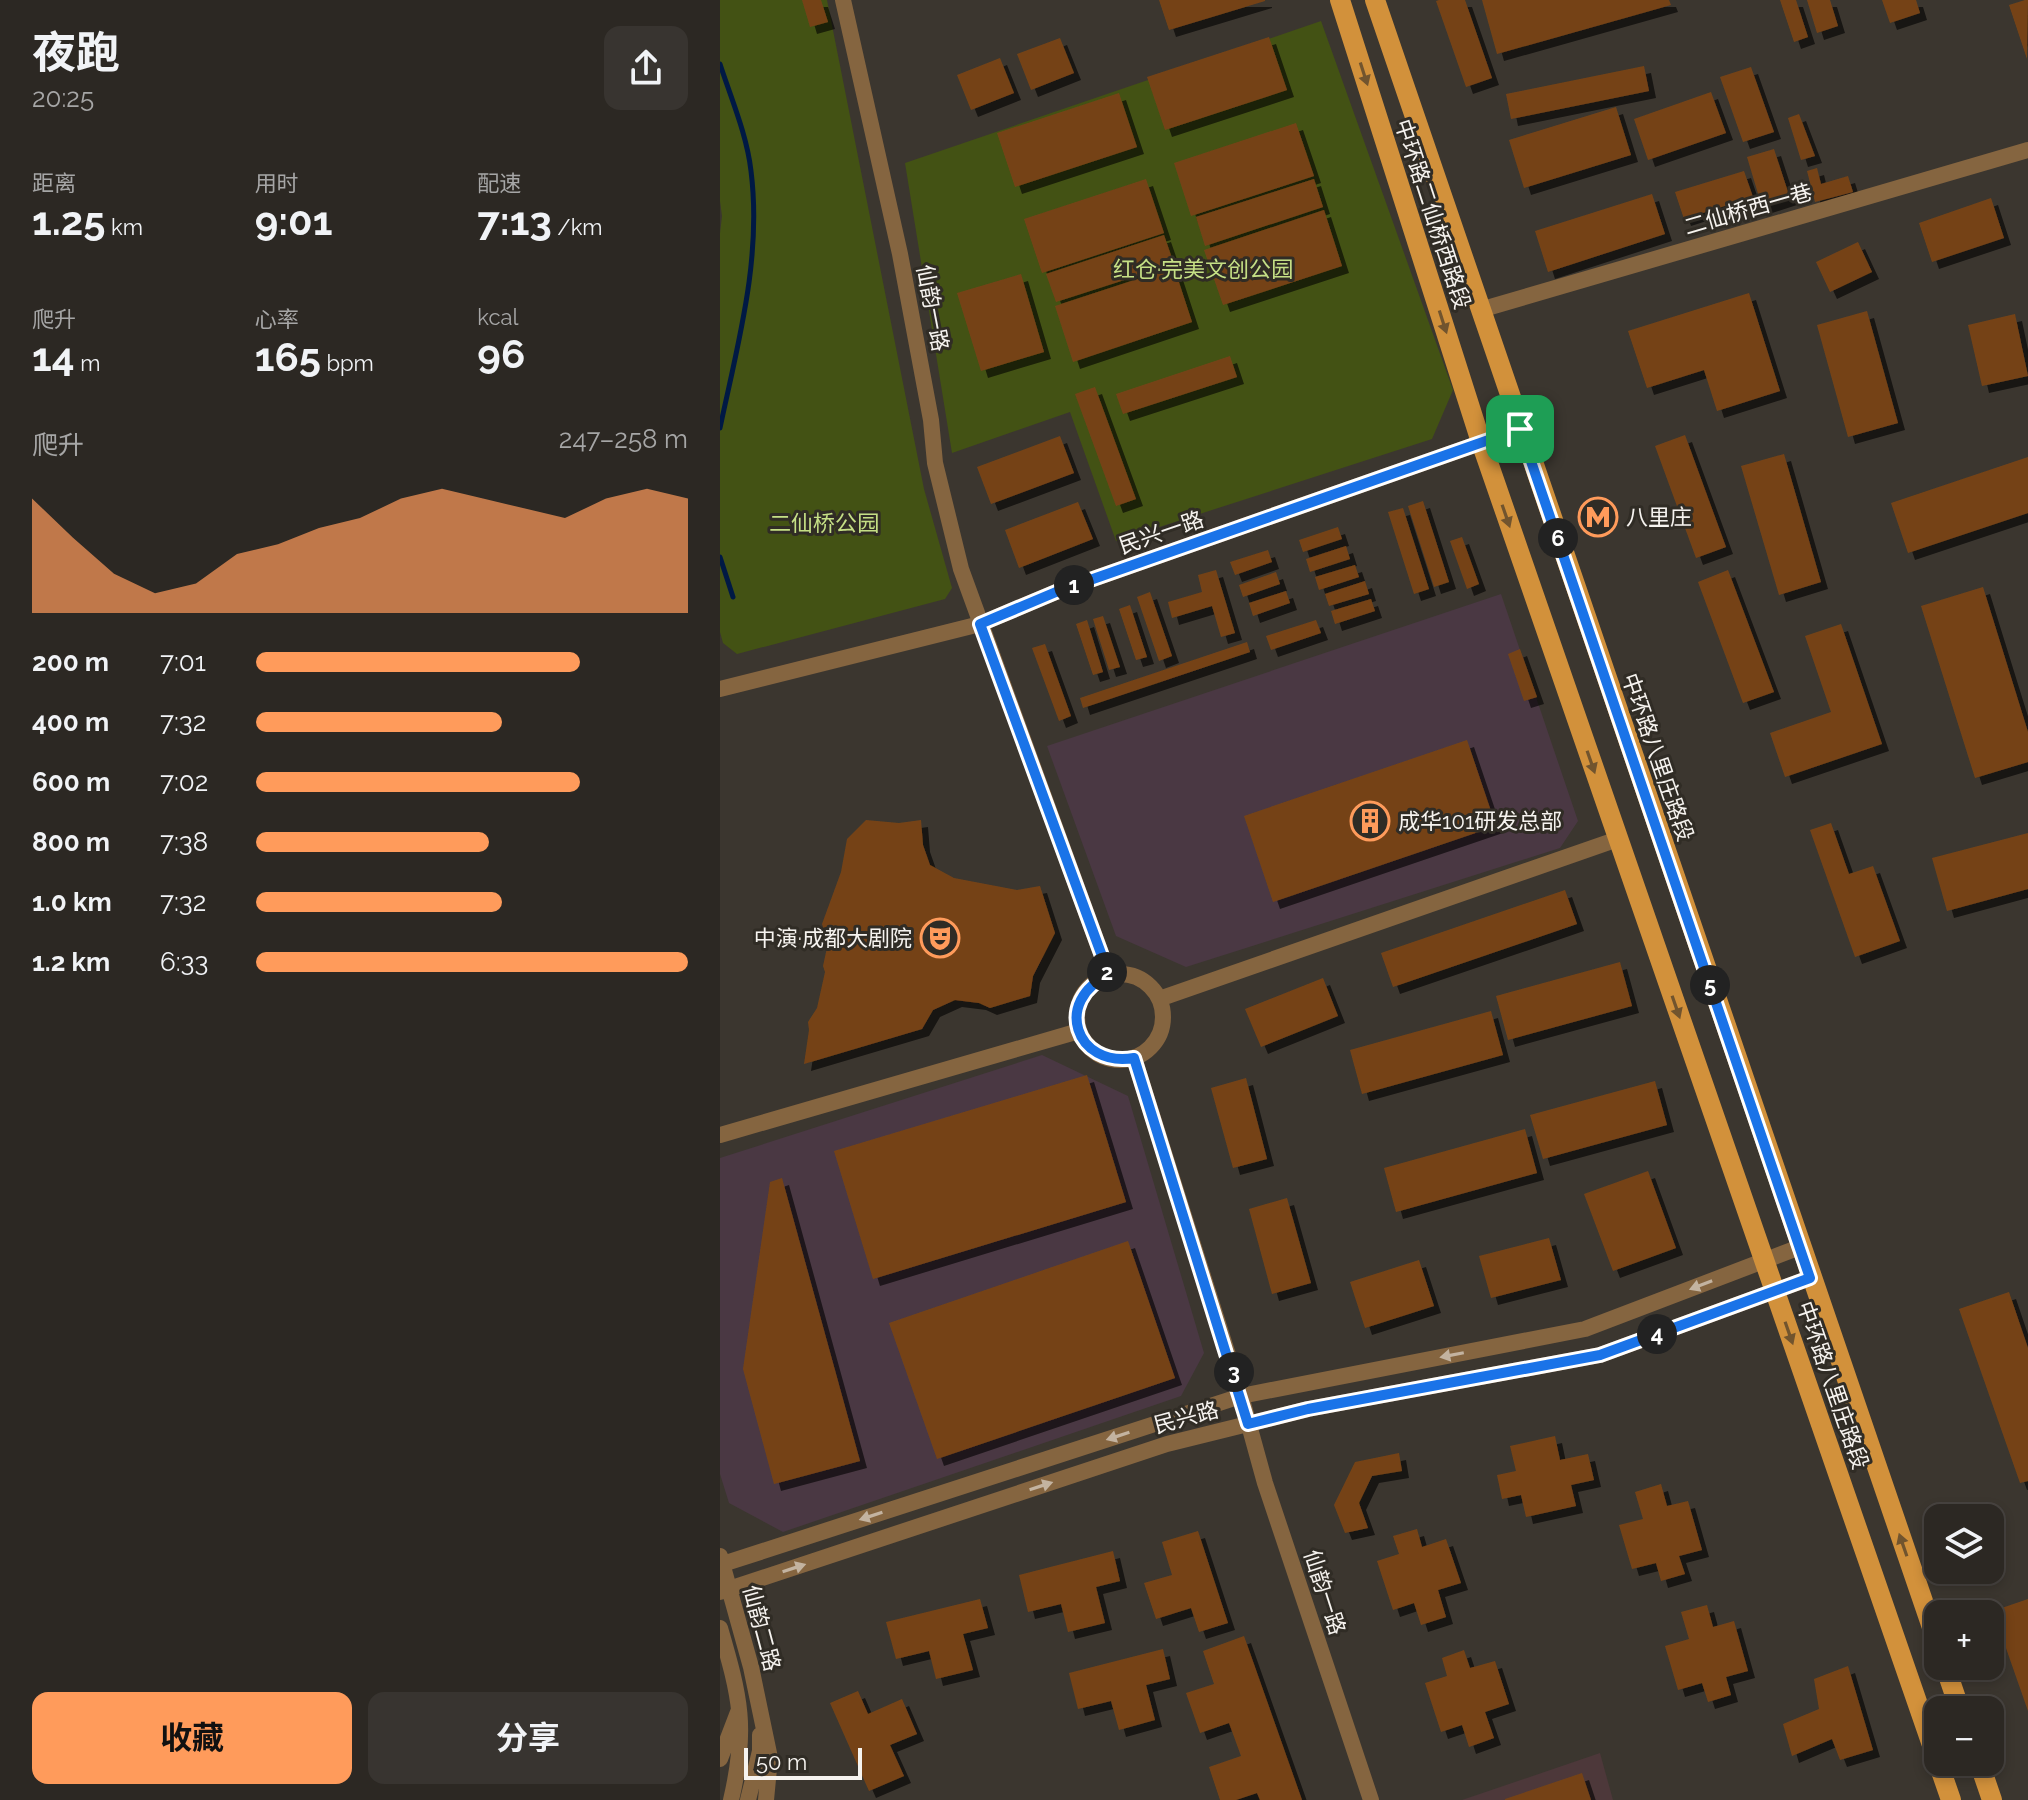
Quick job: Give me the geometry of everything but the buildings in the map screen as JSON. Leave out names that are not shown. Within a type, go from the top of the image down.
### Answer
[{"type":"main road","name":"中环路二仙桥西路段","points":[[1340,0],[1481,442]]},
{"type":"main road","name":"中环路二仙桥西路段","points":[[1375,0],[1520,429]]},
{"type":"main road","name":"中环路八里庄路段","points":[[1520,429],[1924,1605]]},
{"type":"main road","name":"中环路八里庄路段","points":[[1481,442],[1951,1800]]},
{"type":"main road","points":[[1984,1776],[1992,1800]]},
{"type":"street","name":"仙韵一路","points":[[843,0],[900,254],[931,420],[935,463],[961,569],[1109,975]]},
{"type":"street","name":"二仙桥西一巷","points":[[1480,310],[2028,150]]},
{"type":"street","name":"民兴一路","points":[[720,689],[980,624],[1056,592],[1520,429]]},
{"type":"street","points":[[1159,999],[1618,839]]},
{"type":"street","points":[[1124,974],[1138,978],[1150,986],[1159,999],[1163,1013],[1162,1028],[1156,1042],[1134,1058],[1107,1058],[1085,1043],[1079,1031],[1076,1017],[1084,992],[1095,981],[1109,975],[1124,974]]},
{"type":"street","points":[[720,1135],[1079,1031]]},
{"type":"street","name":"仙韵一路","points":[[1134,1058],[1241,1396],[1265,1483],[1371,1800]]},
{"type":"street","name":"民兴路","points":[[721,1561],[1241,1396],[1585,1329],[1800,1247]]},
{"type":"street","name":"民兴路","points":[[725,1591],[1167,1444],[1308,1409],[1600,1355],[1810,1278]]},
{"type":"street","name":"仙韵二路","points":[[721,1561],[725,1591],[760,1711],[770,1758],[766,1800]]},
{"type":"street","name":"仙韵二路","points":[[720,1628],[740,1707],[742,1744],[731,1800]]},
{"type":"street","points":[[720,1759],[740,1707]]},
{"type":"street","name":"仙韵二路","points":[[748,1800],[760,1751],[760,1711]]},
{"type":"shaded area","points":[[1501,594],[1578,821],[1560,848],[1186,967],[1116,936],[1047,746]]},
{"type":"shaded area","points":[[1042,1055],[1128,1096],[1204,1353],[1181,1396],[783,1532],[729,1503],[720,1474],[720,1158]]},
{"type":"shaded area","points":[[1600,1753],[1613,1800],[1462,1800]]},
{"type":"green space","name":"二仙桥公园","points":[[720,0],[827,0],[924,489],[952,588],[945,599],[737,654],[723,643],[720,632]]},
{"type":"green space","name":"红仓·完美文创公园","points":[[1321,21],[1453,390],[1432,439],[1116,541],[1070,412],[952,453],[905,163]]},
{"type":"waterway","points":[[720,64],[746,144],[754,204],[751,268],[720,428]]},
{"type":"waterway","points":[[720,557],[733,597]]},
{"type":"place","name":"八里庄","points":[[1598,517]]},
{"type":"place","name":"成华101研发总部","points":[[1370,821]]},
{"type":"place","name":"中演·成都大剧院","points":[[940,938]]},
{"type":"route","points":[[1520,429],[1810,1278],[1600,1355],[1308,1409],[1248,1424],[1134,1058],[1107,1058],[1085,1043],[1079,1031],[1076,1017],[1084,992],[1095,981],[1109,975],[980,624],[1056,592],[1520,429]]}]
